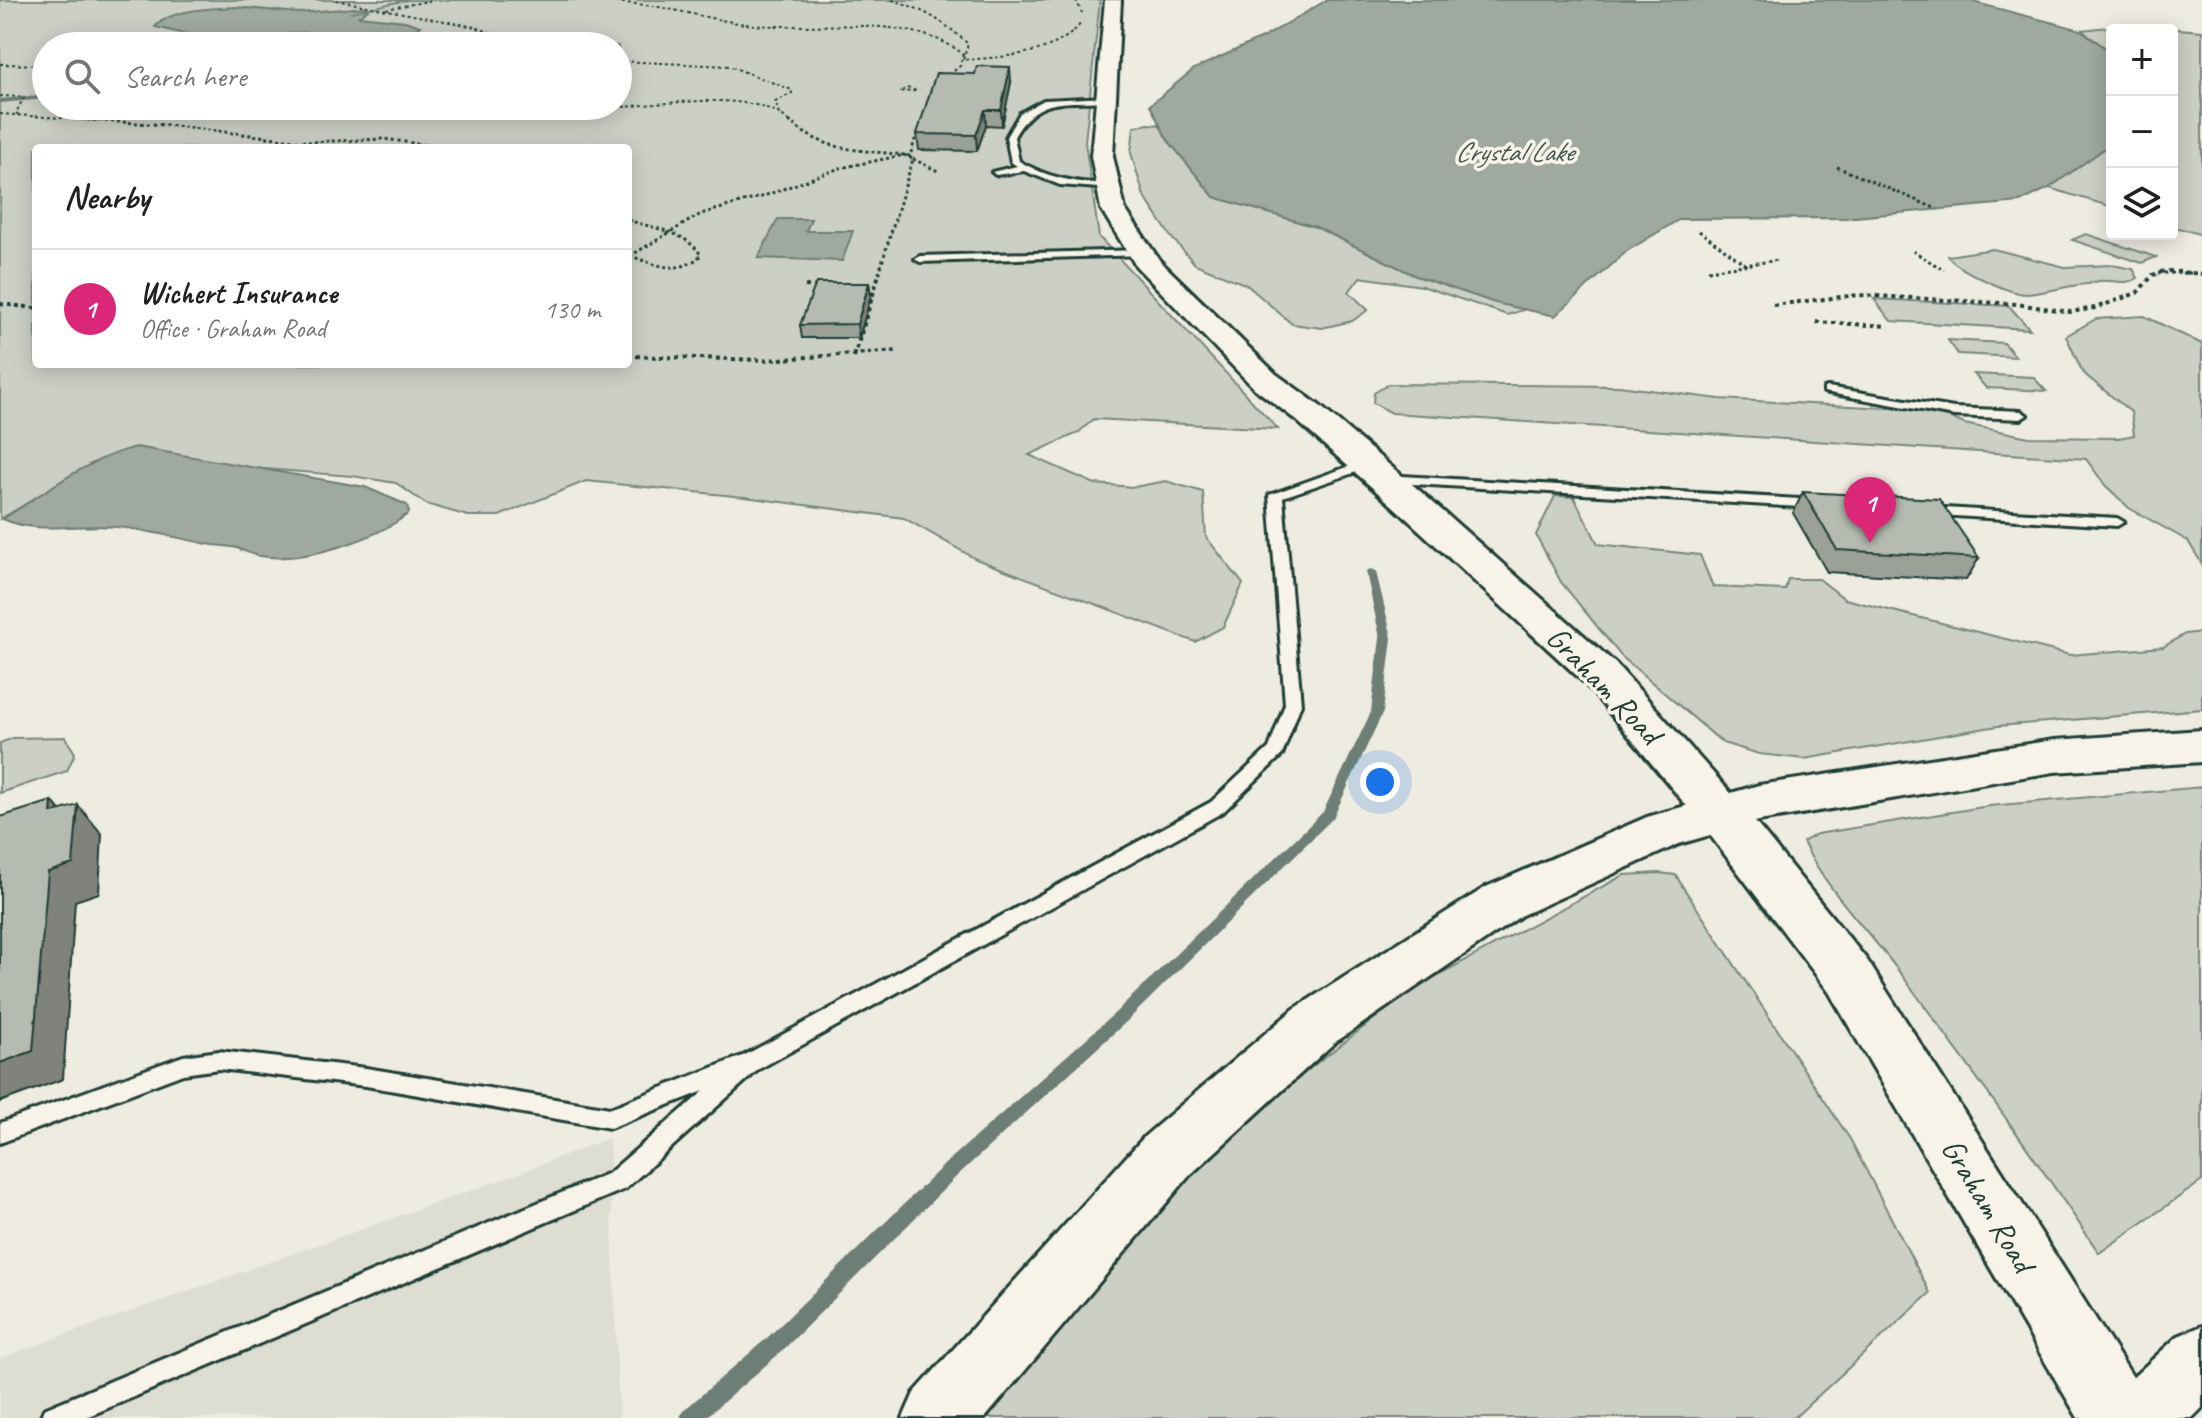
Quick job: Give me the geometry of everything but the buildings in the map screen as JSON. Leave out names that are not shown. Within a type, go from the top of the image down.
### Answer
[{"type":"main road","name":"Graham Road","points":[[1113,0],[1102,156],[1113,209],[1141,253],[1178,296],[1265,381],[1376,471],[1601,674],[1721,814],[1848,976],[2118,1418]]},
{"type":"main road","points":[[939,1418],[1167,1156],[1314,1026],[1504,901],[1664,830],[1759,803],[2054,756],[2202,746]]},
{"type":"main road","points":[[2141,1418],[2202,1360]]},
{"type":"lane","points":[[1105,99],[1047,102],[1023,115],[1010,137],[1015,162],[1041,178],[1070,186],[1108,187]]},
{"type":"lane","points":[[996,172],[1024,168]]},
{"type":"lane","points":[[920,259],[1141,253]]},
{"type":"lane","points":[[1828,390],[1954,412],[2021,415]]},
{"type":"lane","points":[[0,1133],[183,1065],[219,1060],[366,1077],[610,1118],[752,1062],[1217,807],[1276,751],[1293,704],[1276,495],[1376,471],[1829,505]]},
{"type":"lane","points":[[1909,510],[2117,522]]},
{"type":"lane","points":[[53,1418],[617,1181],[752,1062]]},
{"type":"path","points":[[336,0],[489,32]]},
{"type":"path","points":[[381,10],[434,0]]},
{"type":"path","points":[[592,0],[651,6],[752,25],[854,27],[925,35],[958,47],[963,60]]},
{"type":"path","points":[[892,0],[912,5],[947,23],[968,44],[963,60],[954,73],[943,78]]},
{"type":"path","points":[[963,60],[1055,45],[1080,25],[1083,12],[1076,0]]},
{"type":"path","points":[[632,61],[712,64],[736,68],[792,90],[792,93],[775,102],[780,112],[802,133],[824,145],[910,156],[919,129]]},
{"type":"path","points":[[0,64],[32,65]]},
{"type":"path","points":[[0,96],[23,99],[16,113],[20,116]]},
{"type":"path","points":[[632,107],[725,102],[752,104],[780,112]]},
{"type":"path","points":[[0,114],[32,117]]},
{"type":"path","points":[[85,120],[167,125],[310,142],[384,139],[420,144]]},
{"type":"path","points":[[632,254],[701,214],[761,197],[840,168],[904,155],[940,172]]},
{"type":"path","points":[[854,357],[913,159]]},
{"type":"path","points":[[1837,167],[1937,209]]},
{"type":"path","points":[[632,221],[692,243],[699,250],[699,258],[675,268],[662,268],[632,257]]},
{"type":"path","points":[[1699,231],[1746,265]]},
{"type":"path","points":[[1913,251],[1944,270]]},
{"type":"path","points":[[1708,270],[1779,260]]},
{"type":"path","points":[[1773,305],[1858,295],[2016,304],[2071,312],[2095,308],[2137,293],[2153,275],[2165,271],[2202,274]]},
{"type":"path","points":[[805,286],[830,288]]},
{"type":"path","points":[[811,298],[815,287]]},
{"type":"path","points":[[863,288],[874,288]]},
{"type":"path","points":[[0,304],[32,308]]},
{"type":"path","points":[[1816,322],[1888,326]]},
{"type":"path","points":[[632,356],[709,360],[854,357],[899,351]]},
{"type":"shaded area","points":[[0,0],[1100,0],[1085,142],[1099,237],[1278,429],[1094,419],[1078,433],[1029,455],[1095,484],[1134,487],[1166,481],[1203,492],[1206,537],[1243,584],[1223,627],[1195,642],[976,559],[904,518],[586,481],[499,516],[468,516],[426,504],[396,483],[352,476],[252,468],[162,453],[102,460],[0,519]]},
{"type":"shaded area","points":[[2106,27],[2106,49],[2081,30]]},
{"type":"shaded area","points":[[2178,29],[2202,31],[2202,235],[2178,228]]},
{"type":"shaded area","points":[[1160,125],[1167,139],[1214,197],[1316,227],[1416,276],[1526,309],[1507,315],[1422,286],[1360,277],[1349,292],[1368,310],[1352,321],[1322,328],[1292,324],[1247,285],[1195,264],[1171,237],[1144,196],[1131,153],[1134,127]]},
{"type":"shaded area","points":[[2106,147],[2106,205],[2049,188]]},
{"type":"shaded area","points":[[2086,234],[2156,257],[2142,263],[2072,240]]},
{"type":"shaded area","points":[[1993,249],[2065,267],[2112,265],[2133,269],[2138,278],[2026,294],[1984,280],[1948,256]]},
{"type":"shaded area","points":[[1874,299],[2009,306],[2030,329],[1891,321]]},
{"type":"shaded area","points":[[2144,316],[2202,344],[2202,564],[2188,541],[2129,508],[2105,485],[2086,459],[1392,413],[1373,403],[1374,393],[1389,384],[1619,386],[1719,399],[1907,409],[1945,415],[1964,424],[2029,437],[2119,438],[2134,435],[2131,412],[2083,373],[2066,336],[2096,319]]},
{"type":"shaded area","points":[[1948,340],[2004,343],[2016,357],[1958,354]]},
{"type":"shaded area","points":[[1974,374],[2033,377],[2046,391],[1986,388]]},
{"type":"shaded area","points":[[1555,496],[1574,497],[1598,544],[1700,555],[1713,587],[1785,590],[1788,579],[1819,579],[1845,599],[2070,655],[2163,647],[2185,634],[2202,632],[2202,709],[1998,726],[1804,759],[1759,754],[1723,743],[1621,656],[1561,582],[1536,535]]},
{"type":"shaded area","points":[[65,737],[75,753],[67,771],[0,793],[0,743],[13,738]]},
{"type":"shaded area","points":[[2202,787],[2202,1181],[2099,1253],[2027,1147],[1901,974],[1824,877],[1803,842],[1817,834],[1989,806]]},
{"type":"shaded area","points":[[1624,875],[1676,875],[1850,1139],[1930,1293],[1794,1418],[987,1418],[1180,1185],[1309,1069],[1416,987]]},
{"type":"shaded area","points":[[609,1138],[619,1418],[0,1418],[0,1358],[517,1174]]},
{"type":"water","name":"Crystal Lake","points":[[1327,0],[1965,0],[2081,30],[2106,49],[2106,147],[2049,188],[2020,202],[1844,218],[1680,219],[1627,251],[1555,316],[1495,303],[1416,276],[1316,227],[1214,197],[1167,139],[1150,105],[1194,69],[1264,37]]},
{"type":"water","points":[[236,7],[298,13],[365,7],[368,9],[359,16],[405,21],[420,26],[411,32],[176,32],[155,27],[171,16],[204,9]]},
{"type":"water","points":[[778,219],[811,219],[806,231],[853,231],[842,261],[758,258]]},
{"type":"water","points":[[136,447],[365,487],[407,505],[409,513],[377,532],[338,547],[317,553],[277,557],[129,528],[45,528],[3,519],[83,468]]},
{"type":"waterway","points":[[350,12],[410,0]]},
{"type":"waterway","points":[[0,101],[32,98]]},
{"type":"waterway","points":[[690,1418],[774,1345],[953,1168],[1121,1017],[1328,815],[1377,712],[1386,638],[1371,572]]},
{"type":"place","name":"Wichert Insurance","points":[[1870,543]]}]
